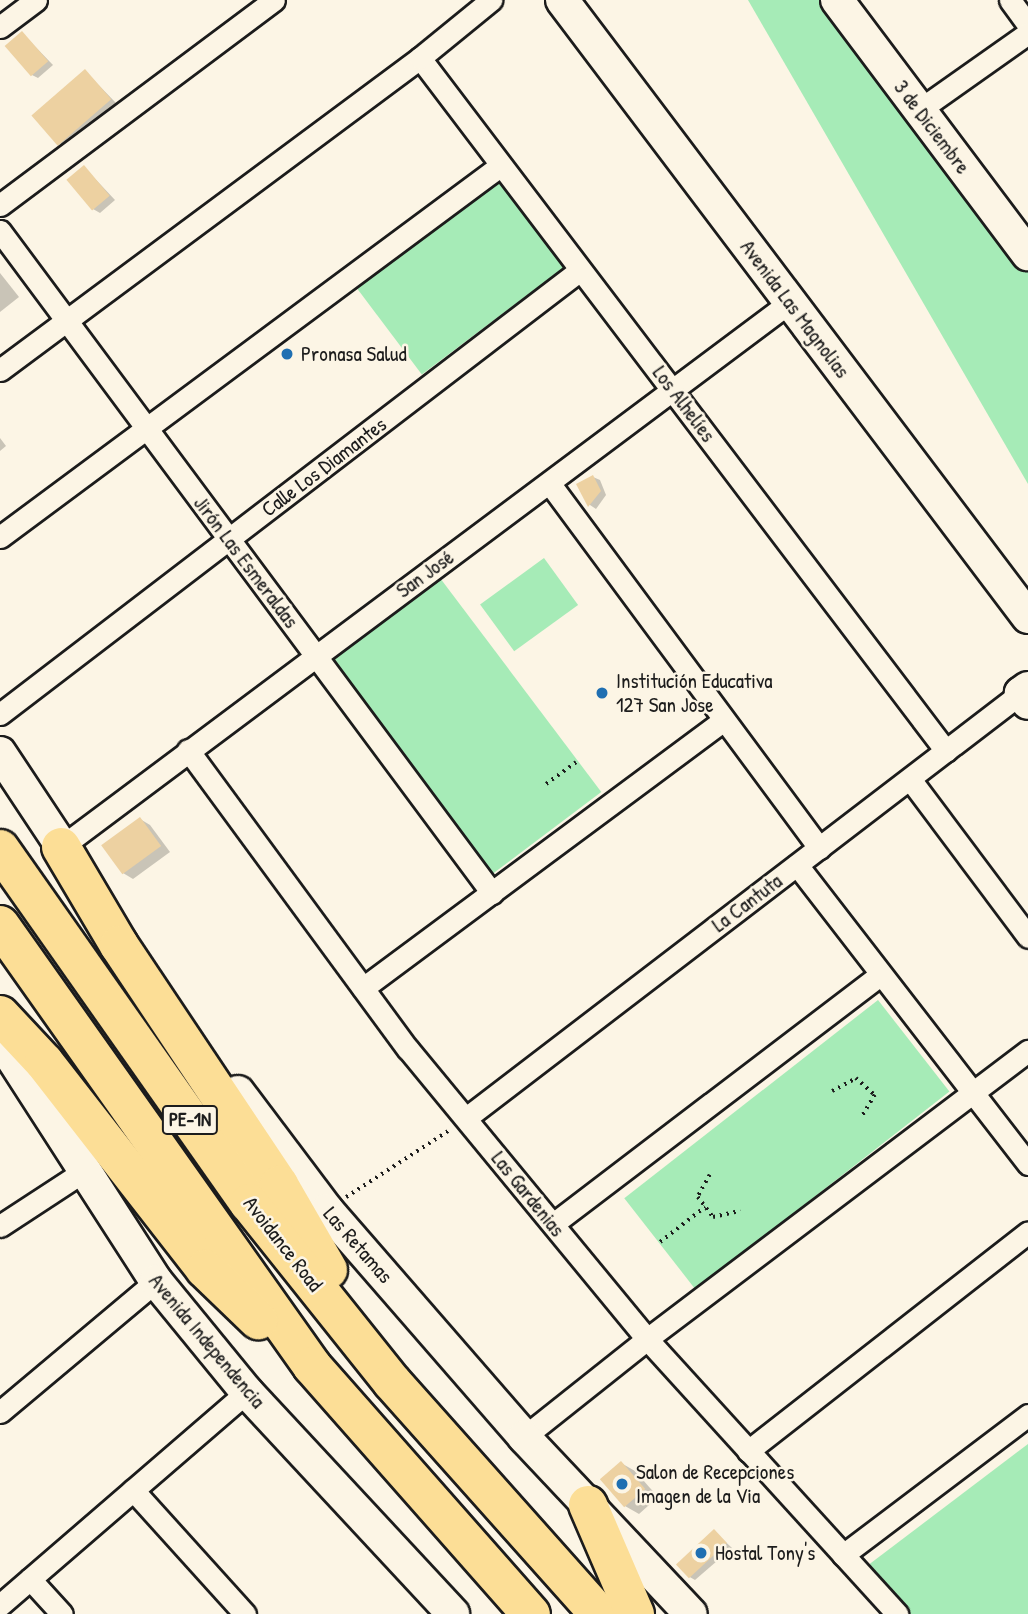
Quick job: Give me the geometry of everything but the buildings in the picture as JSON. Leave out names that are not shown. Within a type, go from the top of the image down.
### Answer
[{"type":"highway","points":[[61,846],[119,945],[279,1185],[392,1381]]},
{"type":"highway","name":"Avoidance Road","points":[[0,849],[249,1203],[392,1381],[599,1614]]},
{"type":"highway","name":"PE-1N","points":[[0,925],[312,1366],[531,1614]]},
{"type":"highway","points":[[1,1038],[44,1062],[205,1269],[276,1338],[312,1366]]},
{"type":"highway","points":[[588,1506],[635,1614]]},
{"type":"main road","name":"Avenida Las Magnolias","points":[[562,0],[1028,617]]},
{"type":"main road","name":"3 de Diciembre","points":[[837,0],[1028,254]]},
{"type":"main road","name":"Las Retamas","points":[[0,753],[61,846],[327,1210],[524,1437],[691,1614]]},
{"type":"main road","name":"Avenida Independencia","points":[[1,1038],[156,1281],[247,1392],[453,1614]]},
{"type":"street","points":[[0,27],[36,0]]},
{"type":"street","points":[[0,205],[274,0]]},
{"type":"street","points":[[0,370],[420,58],[491,0]]},
{"type":"street","points":[[1010,0],[1028,25]]},
{"type":"street","points":[[919,110],[1028,33]]},
{"type":"street","name":"Los Alhelíes","points":[[420,58],[946,751]]},
{"type":"street","points":[[0,537],[500,166]]},
{"type":"street","name":"Jirón Las Esmeraldas","points":[[0,231],[492,893]]},
{"type":"street","name":"Calle Los Diamantes","points":[[0,714],[580,270]]},
{"type":"street","name":"San José","points":[[61,846],[315,654],[550,484],[790,302]]},
{"type":"street","points":[[550,484],[819,848]]},
{"type":"street","name":"La Cantuta","points":[[467,1118],[946,751],[1026,695]]},
{"type":"street","points":[[363,988],[723,721]]},
{"type":"street","name":"Las Gardenias","points":[[188,750],[408,1049],[647,1339],[897,1614]]},
{"type":"street","points":[[910,779],[1028,937]]},
{"type":"street","points":[[797,865],[1028,1164]]},
{"type":"street","points":[[553,1224],[881,974]]},
{"type":"street","points":[[524,1437],[647,1339],[1028,1051]]},
{"type":"street","points":[[0,1226],[84,1171]]},
{"type":"street","points":[[748,1451],[1028,1232]]},
{"type":"street","points":[[0,1412],[156,1281]]},
{"type":"street","points":[[0,1605],[247,1392]]},
{"type":"street","points":[[843,1555],[1028,1415]]},
{"type":"street","points":[[133,1490],[245,1614]]},
{"type":"street","points":[[30,1579],[62,1614]]},
{"type":"path","points":[[546,784],[576,762]]},
{"type":"path","points":[[832,1091],[856,1077],[875,1095],[860,1118]]},
{"type":"path","points":[[327,1210],[467,1118]]},
{"type":"path","points":[[710,1175],[698,1197],[713,1217],[740,1212]]},
{"type":"path","points":[[660,1242],[706,1207]]},
{"type":"green space","points":[[748,0],[824,0],[1028,268],[1028,484]]},
{"type":"green space","points":[[499,176],[566,265],[422,374],[354,285]]},
{"type":"green space","points":[[544,558],[578,605],[514,651],[480,604]]},
{"type":"green space","points":[[437,574],[601,792],[491,875],[327,657]]},
{"type":"green space","points":[[878,1000],[949,1091],[696,1290],[624,1198]]},
{"type":"green space","points":[[1028,1444],[1028,1614],[905,1614],[863,1569]]},
{"type":"place","name":"Pronasa Salud","points":[[287,354]]},
{"type":"place","name":"Institución Educativa 127 San Jose","points":[[602,693]]},
{"type":"place","name":"Salon de Recepciones Imagen de la Via","points":[[622,1484]]},
{"type":"place","name":"Hostal Tony's","points":[[701,1553]]}]
